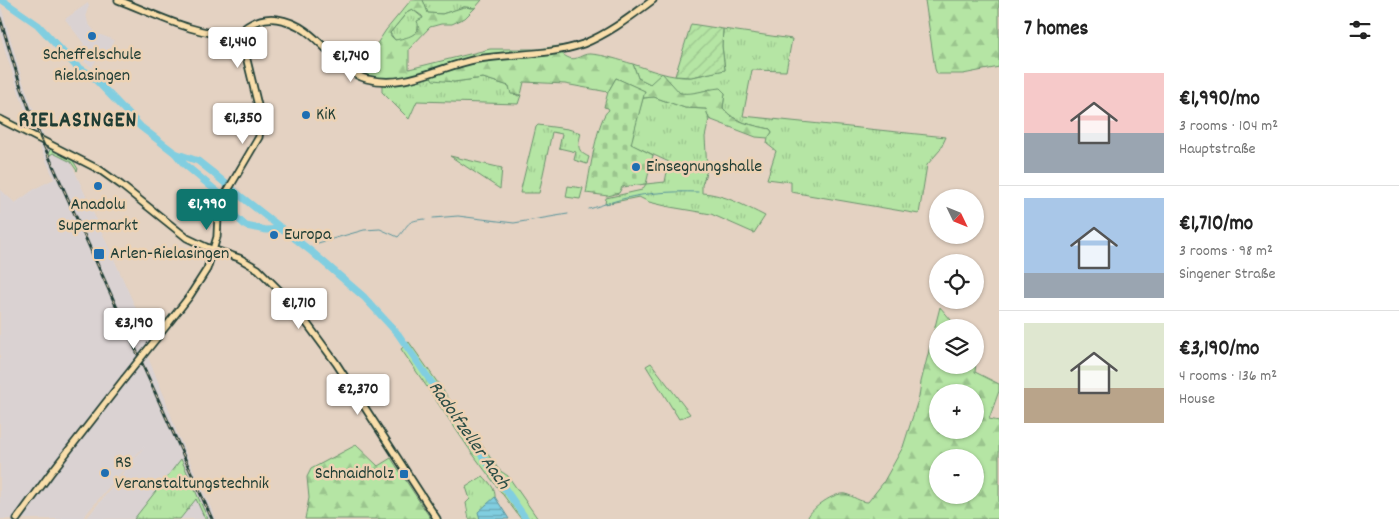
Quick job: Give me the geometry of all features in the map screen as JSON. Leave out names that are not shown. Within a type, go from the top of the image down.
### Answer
[{"type":"main road","points":[[118,0],[194,28],[227,35],[240,40],[249,39],[245,32]]},
{"type":"main road","points":[[240,40],[252,23],[260,19],[273,18],[298,26],[319,40],[347,68],[358,75],[375,80],[400,81],[473,60],[542,53],[568,48],[611,31],[626,22],[653,0]]},
{"type":"main road","points":[[17,519],[55,467],[203,277],[214,249],[220,206],[257,142],[261,127],[258,103],[245,52],[240,40]]},
{"type":"main road","points":[[0,120],[100,170],[187,238],[250,263],[292,303],[336,362],[436,519]]},
{"type":"shaded area","points":[[0,3],[23,82],[48,147],[69,158],[150,340],[144,348],[177,433],[216,519],[208,519],[181,459],[134,519],[86,519],[144,447],[82,519],[0,519],[0,189],[15,203],[36,188],[54,179],[27,116],[6,54],[0,32]]},
{"type":"shaded area","name":"Scheffelschule Rielasingen","points":[[88,3],[86,14],[88,23],[96,33],[114,40],[108,54],[100,53],[92,67],[75,56],[84,44],[65,19]]},
{"type":"shaded area","points":[[196,499],[205,519],[180,519]]},
{"type":"green space","points":[[411,0],[423,0],[428,13],[442,14],[464,7],[475,8],[465,18],[452,24],[430,27],[409,49],[409,69],[490,49],[538,49],[566,45],[568,48],[559,51],[569,58],[573,59],[591,54],[633,64],[638,78],[650,84],[662,73],[680,93],[720,88],[725,93],[723,108],[727,113],[738,120],[770,129],[772,132],[768,138],[756,137],[709,119],[706,109],[685,108],[654,97],[643,98],[644,91],[616,78],[608,92],[565,84],[524,82],[521,95],[511,94],[509,86],[483,78],[454,82],[433,80],[429,73],[400,81],[366,78],[365,62],[386,30]],"holes":[[[412,9],[423,18],[417,21],[418,30],[416,33],[395,40],[391,36],[390,33],[408,11]]]},
{"type":"green space","points":[[423,0],[482,0],[475,8],[464,7],[442,14],[427,13]]},
{"type":"green space","points":[[925,0],[999,0],[999,67],[963,74],[937,74]]},
{"type":"green space","points":[[412,9],[423,18],[419,23],[417,32],[408,38],[395,40],[390,33],[408,11]]},
{"type":"green space","points":[[691,24],[723,29],[722,46],[725,70],[691,77],[675,76]]},
{"type":"green space","points":[[723,29],[792,39],[786,71],[752,70],[743,116],[946,137],[940,150],[927,165],[919,214],[791,192],[791,182],[767,179],[776,151],[767,144],[772,132],[770,129],[751,125],[727,113],[723,108],[725,93],[710,89],[691,95],[650,84],[638,78],[633,64],[661,73],[683,77],[725,70],[722,46]]},
{"type":"green space","points":[[430,73],[454,82],[483,78],[509,86],[510,90],[518,96],[521,95],[518,104],[417,101],[409,119],[382,92],[382,81]]},
{"type":"green space","points":[[616,78],[645,91],[631,144],[653,155],[646,184],[622,187],[619,193],[608,196],[586,193],[597,135],[609,110],[604,107],[608,92]]},
{"type":"green space","points":[[654,97],[685,108],[706,109],[709,119],[705,137],[707,170],[702,185],[702,193],[726,198],[765,216],[754,233],[711,214],[670,207],[649,202],[639,197],[605,204],[606,198],[642,190],[646,184],[665,182],[669,162],[630,144],[643,98]]},
{"type":"green space","points":[[538,125],[568,129],[581,133],[579,141],[580,150],[589,157],[587,164],[574,160],[576,152],[559,148],[562,134],[552,132],[539,193],[520,193],[536,127]]},
{"type":"green space","points":[[51,149],[72,159],[78,169],[77,171],[71,162],[53,153],[50,155],[49,151]]},
{"type":"green space","points":[[450,156],[502,168],[500,189]]},
{"type":"green space","points":[[568,186],[583,188],[580,199],[566,197]]},
{"type":"green space","points":[[939,309],[942,309],[950,319],[937,319]]},
{"type":"green space","points":[[409,342],[499,470],[508,476],[538,519],[521,519],[472,453],[401,349]]},
{"type":"green space","points":[[929,350],[929,374],[979,374],[999,384],[999,391],[989,419],[999,421],[999,519],[809,519],[810,513],[814,509],[835,495],[845,494],[868,502],[883,483],[903,447],[919,397]]},
{"type":"green space","points":[[651,363],[690,414],[679,419],[646,366]]},
{"type":"green space","points":[[356,445],[378,466],[391,458],[431,519],[305,519],[309,498],[307,477],[311,469]]},
{"type":"green space","points":[[181,459],[208,519],[205,519],[196,499],[180,519],[134,519]]},
{"type":"green space","points":[[483,476],[490,483],[495,498],[481,519],[469,519],[466,503],[470,499],[466,487]]},
{"type":"water","points":[[495,497],[509,519],[480,519],[478,512]]},
{"type":"waterway","name":"Radolfzeller Aach","points":[[2,0],[38,25],[75,65],[91,75],[141,127],[175,153],[198,161],[312,252],[364,297],[398,334],[526,519]]},
{"type":"waterway","name":"Radolfzeller Aach","points":[[175,153],[184,164],[227,200],[236,217],[246,226],[266,230],[282,229]]},
{"type":"waterway","points":[[589,209],[622,199],[644,195],[666,192],[698,192]]},
{"type":"waterway","points":[[433,218],[458,216],[514,223],[568,214]]},
{"type":"waterway","points":[[318,243],[364,230],[380,229],[398,237],[411,222],[425,219]]},
{"type":"railway","points":[[0,18],[20,84],[41,139],[212,519]]},
{"type":"place","name":"Scheffelschule Rielasingen","points":[[92,36]]},
{"type":"place","name":"KiK","points":[[306,115]]},
{"type":"place","name":"Einsegnungshalle","points":[[636,167]]},
{"type":"place","name":"Anadolu Supermarkt","points":[[98,186]]},
{"type":"place","name":"Europa","points":[[274,235]]},
{"type":"place","name":"Arlen-Rielasingen","points":[[99,254]]},
{"type":"place","name":"RS Veranstaltungstechnik","points":[[105,473]]},
{"type":"place","name":"Schnaidholz","points":[[404,474]]},
{"type":"district","name":"RIELASINGEN","points":[[78,121]]}]
